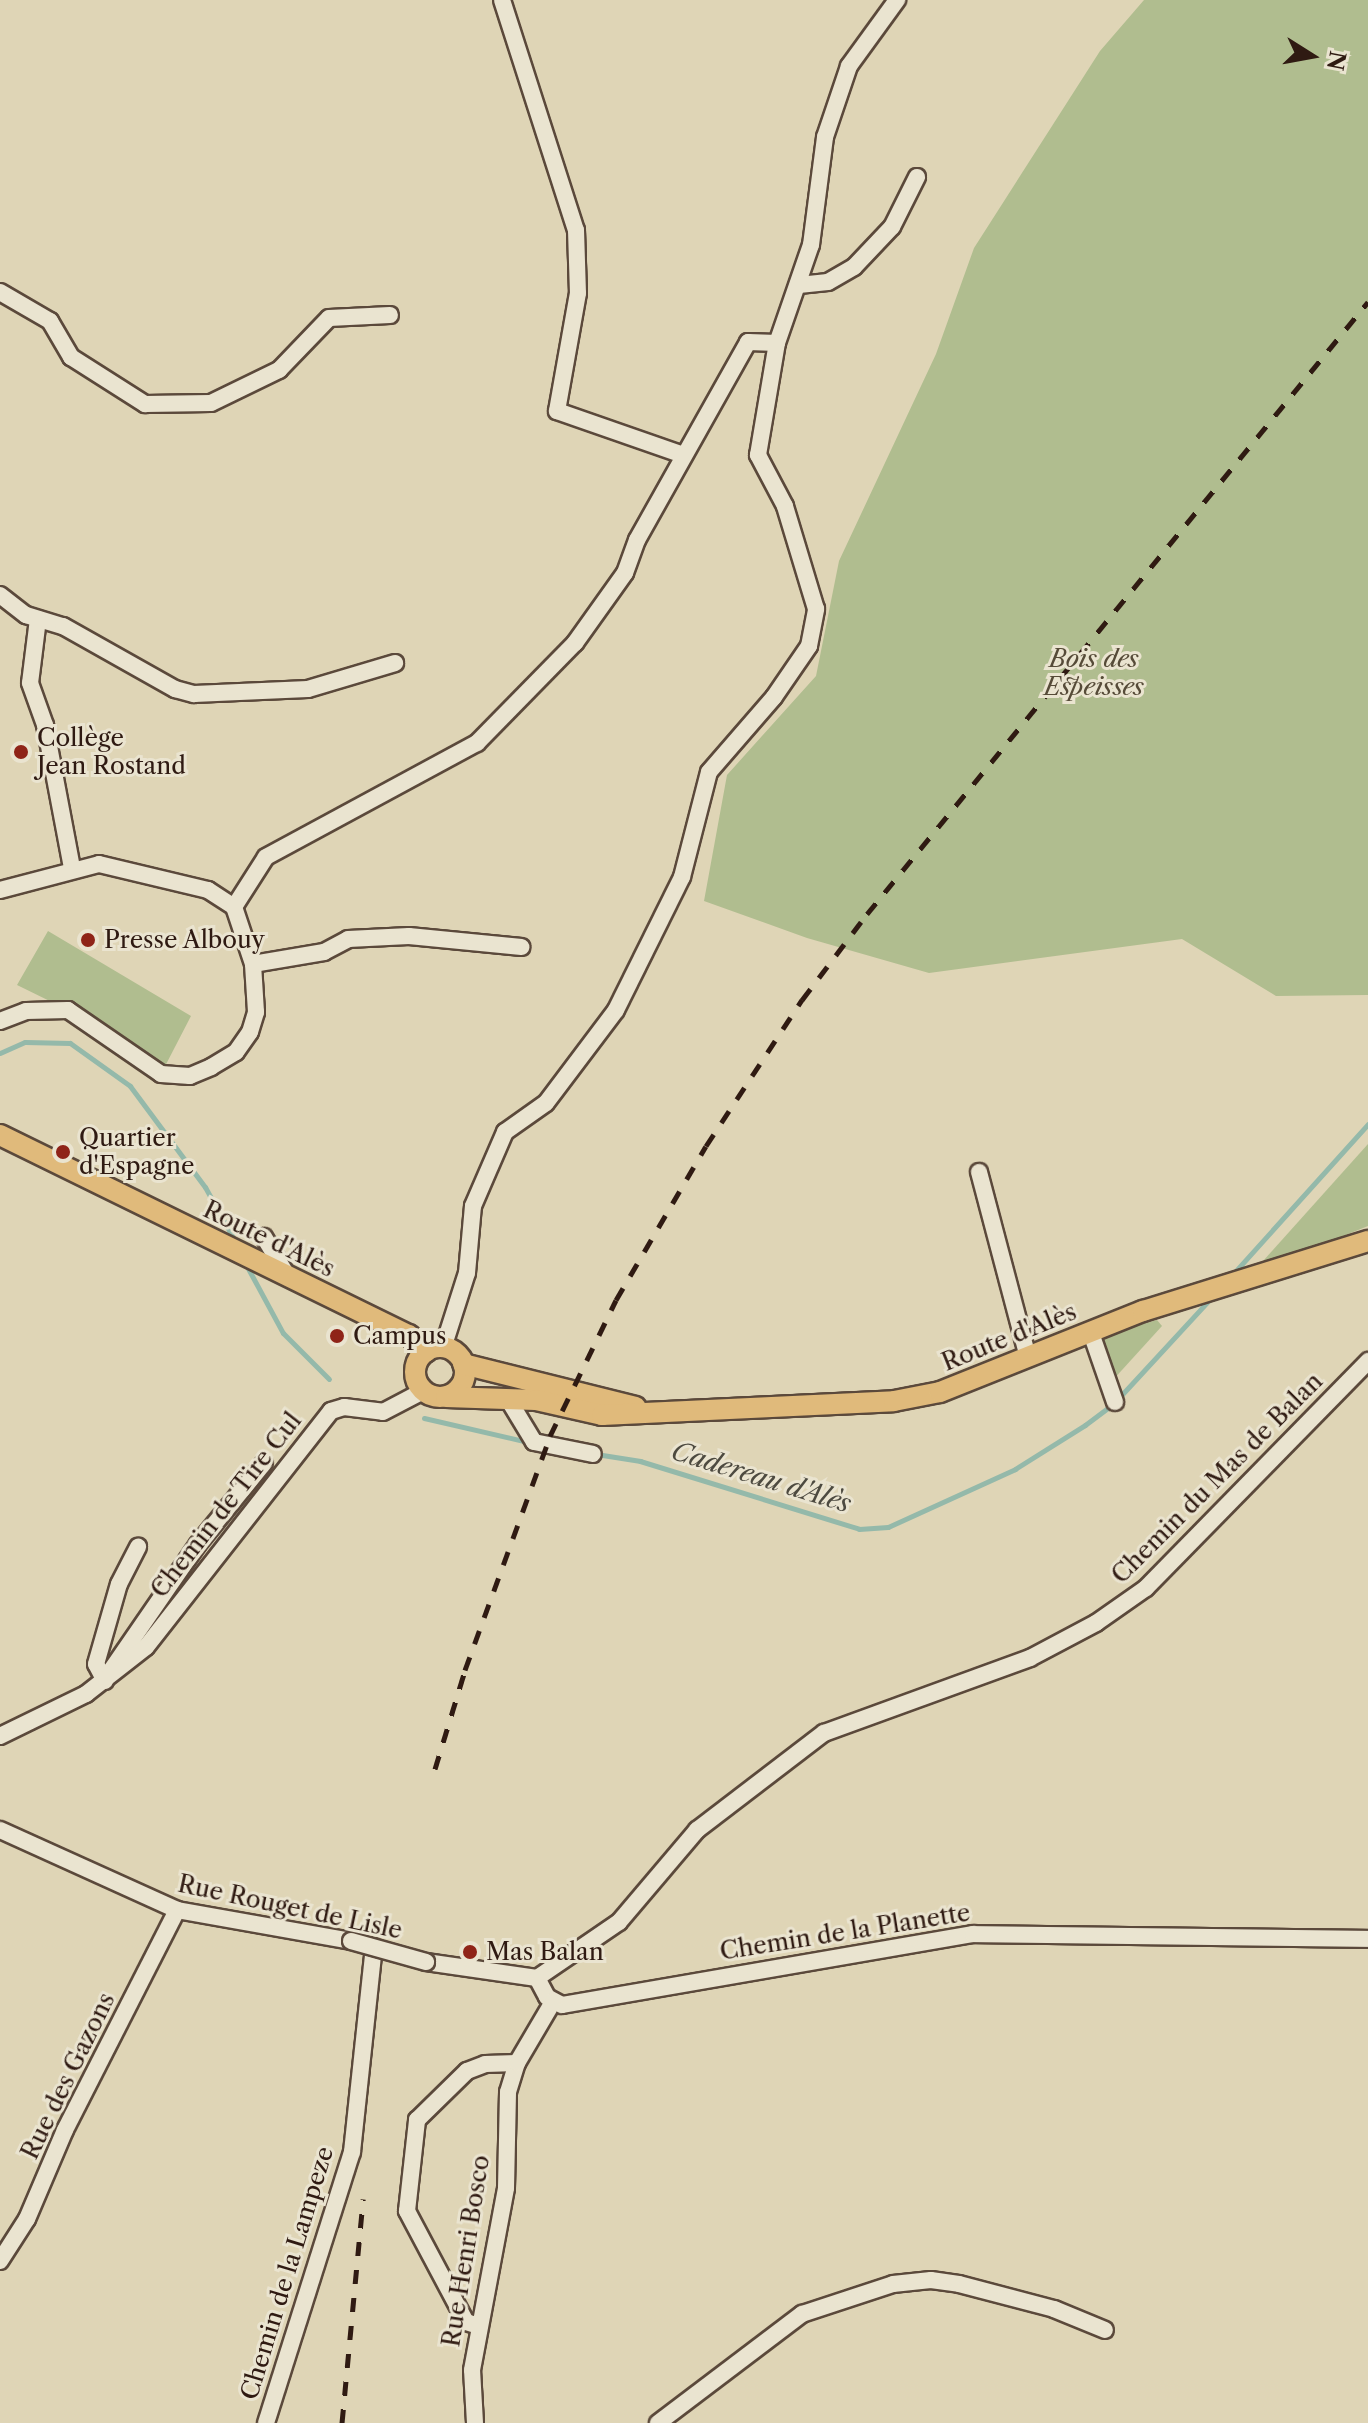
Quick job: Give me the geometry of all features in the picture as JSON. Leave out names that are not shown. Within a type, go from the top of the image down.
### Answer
[{"type":"main road","name":"Route d'Alès","points":[[0,1135],[435,1350]]},
{"type":"main road","name":"Route d'Alès","points":[[446,1397],[557,1404],[583,1414],[894,1401],[940,1392],[1186,1298],[1368,1241]]},
{"type":"main road","points":[[435,1350],[463,1364],[463,1381],[446,1397],[423,1391],[415,1371],[435,1350]]},
{"type":"main road","name":"Route d'Alès","points":[[463,1364],[656,1412]]},
{"type":"street","points":[[502,0],[576,230],[578,293],[557,411],[683,455]]},
{"type":"street","points":[[435,1350],[467,1273],[473,1206],[505,1132],[546,1103],[616,1010],[682,877],[709,772],[774,697],[809,646],[816,609],[785,506],[758,455],[777,343],[811,245],[825,137],[849,66],[888,4]]},
{"type":"street","points":[[799,285],[828,282],[854,267],[892,227],[917,177]]},
{"type":"street","points":[[0,292],[50,321],[71,357],[145,404],[211,403],[279,370],[329,318],[390,315]]},
{"type":"street","points":[[234,907],[266,857],[477,743],[575,643],[625,573],[637,540],[748,342],[777,343]]},
{"type":"street","points":[[0,595],[38,619],[63,626],[175,689],[194,694],[308,689],[395,663]]},
{"type":"street","points":[[38,619],[30,683],[45,725],[72,868]]},
{"type":"street","points":[[0,890],[72,868],[99,864],[208,890],[234,907],[253,964],[258,990],[250,1032],[236,1052],[190,1076],[161,1074],[68,1010],[26,1011],[0,1021]]},
{"type":"street","points":[[253,964],[324,952],[348,939],[409,936],[521,947]]},
{"type":"street","points":[[979,1172],[1028,1357]]},
{"type":"street","points":[[264,1237],[282,1274]]},
{"type":"street","points":[[1091,1333],[1115,1402]]},
{"type":"street","name":"Chemin du Mas de Balan","points":[[537,1978],[619,1922],[697,1830],[824,1733],[1030,1658],[1096,1623],[1146,1588],[1368,1361]]},
{"type":"street","name":"Chemin de Tire Cul","points":[[0,1736],[86,1694],[146,1647],[323,1417],[344,1407],[383,1412],[423,1391]]},
{"type":"street","points":[[508,1399],[534,1442],[593,1454]]},
{"type":"street","points":[[105,1681],[113,1662],[155,1603],[264,1463]]},
{"type":"street","points":[[105,1681],[96,1664],[119,1584],[138,1547]]},
{"type":"street","name":"Rue Rouget de Lisle","points":[[0,1830],[177,1910],[351,1941],[426,1962],[537,1978]]},
{"type":"street","name":"Rue des Gazons","points":[[0,2261],[27,2219],[177,1910]]},
{"type":"street","name":"Chemin de la Planette","points":[[553,2002],[562,2005],[973,1934],[1368,1939]]},
{"type":"street","name":"Chemin de la Lampeze","points":[[266,2423],[352,2152],[374,1947]]},
{"type":"street","points":[[537,1978],[553,2002]]},
{"type":"street","name":"Rue Henri Bosco","points":[[475,2423],[472,2370],[506,2188],[508,2092],[517,2063],[553,2002]]},
{"type":"street","points":[[479,2326],[466,2322],[407,2211],[417,2120],[467,2071],[517,2063]]},
{"type":"street","points":[[658,2423],[802,2314],[893,2284],[931,2280],[959,2284],[1054,2309],[1105,2330]]},
{"type":"green space","name":"Bois des Espeisses","points":[[1144,0],[1368,0],[1368,995],[1276,996],[1182,939],[929,973],[807,938],[704,901],[727,775],[816,676],[839,561],[936,354],[974,248],[1100,51]]},
{"type":"green space","points":[[48,931],[191,1016],[161,1074],[68,1010],[17,985]]},
{"type":"green space","points":[[1368,1144],[1368,1226],[1274,1264],[1263,1261]]},
{"type":"green space","points":[[1157,1320],[1162,1326],[1112,1381],[1104,1340],[1112,1332]]},
{"type":"waterway","name":"Cadereau d'Alès","points":[[0,1053],[25,1042],[70,1043],[130,1086],[205,1187],[235,1241]]},
{"type":"waterway","name":"Cadereau d'Alès","points":[[1232,1275],[1368,1124]]},
{"type":"waterway","name":"Cadereau d'Alès","points":[[244,1261],[283,1333],[329,1379]]},
{"type":"waterway","name":"Cadereau d'Alès","points":[[596,1454],[640,1461],[859,1529],[888,1527],[1015,1469],[1085,1425],[1115,1402],[1212,1297]]},
{"type":"waterway","name":"Cadereau d'Alès","points":[[424,1418],[528,1442]]},
{"type":"railway","points":[[435,1769],[465,1670],[550,1436],[616,1300],[706,1146],[802,1000],[867,914],[1368,302]]},
{"type":"railway","points":[[342,2423],[363,2199]]},
{"type":"place","name":"Collège Jean Rostand","points":[[21,752]]},
{"type":"place","name":"Presse Albouy","points":[[88,940]]},
{"type":"place","name":"Quartier d'Espagne","points":[[63,1152]]},
{"type":"place","name":"Campus","points":[[337,1336]]},
{"type":"place","name":"Mas Balan","points":[[470,1952]]}]
